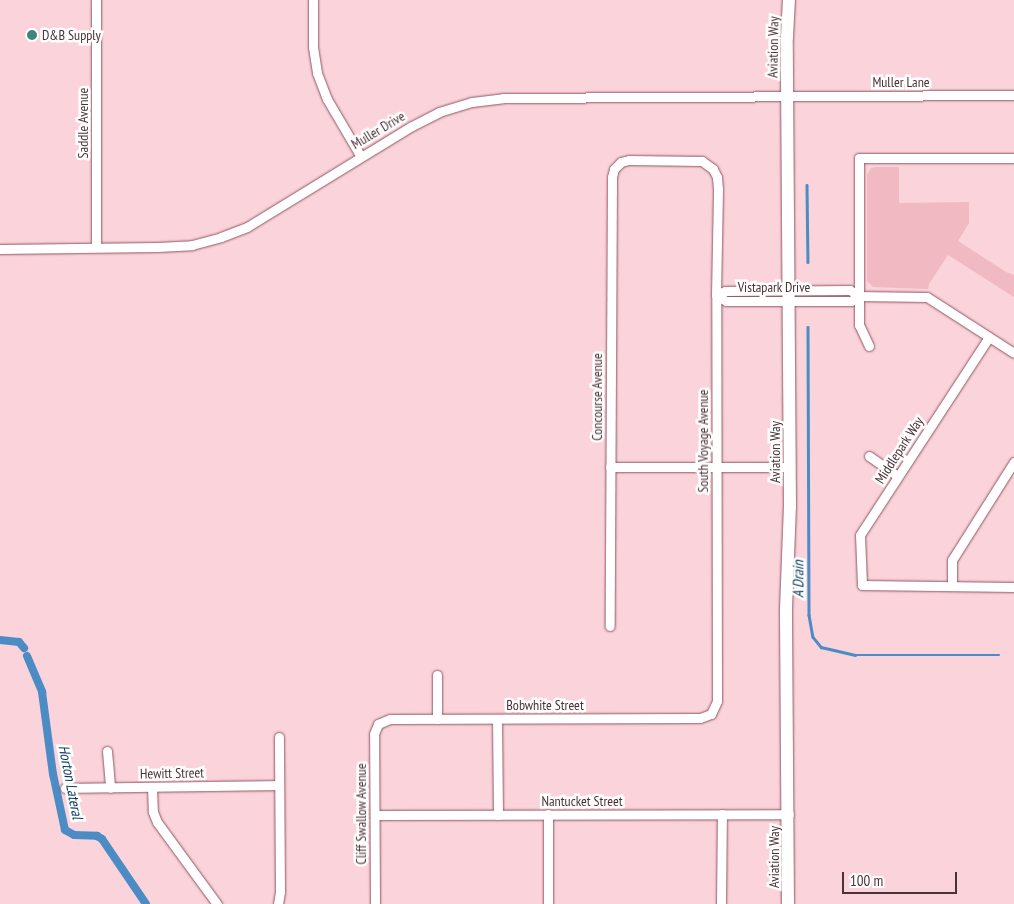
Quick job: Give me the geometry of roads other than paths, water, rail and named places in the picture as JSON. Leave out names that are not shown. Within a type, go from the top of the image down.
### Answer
[{"type":"street","name":"Saddle Avenue","points":[[96,0],[96,247]]},
{"type":"street","points":[[313,0],[313,47],[316,72],[326,99],[361,156]]},
{"type":"street","name":"Aviation Way","points":[[788,904],[789,814],[786,609],[790,467],[789,0]]},
{"type":"street","name":"Muller Lane","points":[[788,96],[1014,95]]},
{"type":"street","name":"Muller Drive","points":[[0,248],[192,245],[221,237],[246,227],[412,126],[439,112],[472,102],[503,98],[788,96]]},
{"type":"street","points":[[869,346],[859,325],[859,158],[1014,158]]},
{"type":"street","name":"South Voyage Avenue","points":[[614,169],[621,162],[629,160],[702,161],[713,169],[717,178],[717,701],[711,714]]},
{"type":"street","name":"Concourse Avenue","points":[[610,626],[611,187],[614,169]]},
{"type":"street","name":"Vistapark Drive","points":[[716,295],[726,301],[790,296],[851,300],[858,296],[927,297],[1014,353]]},
{"type":"street","name":"Middlepark Way","points":[[952,586],[862,585],[860,535],[989,337]]},
{"type":"street","points":[[869,456],[898,476]]},
{"type":"street","points":[[1014,462],[952,560],[952,586],[1014,587]]},
{"type":"street","points":[[610,467],[790,467]]},
{"type":"street","points":[[437,675],[437,719]]},
{"type":"street","name":"Bobwhite Street","points":[[378,724],[390,719],[700,718],[711,714]]},
{"type":"street","points":[[497,719],[498,815]]},
{"type":"street","name":"Cliff Swallow Avenue","points":[[375,904],[374,734],[378,724]]},
{"type":"street","points":[[278,904],[280,892],[279,737]]},
{"type":"street","points":[[107,751],[110,788]]},
{"type":"street","name":"Hewitt Street","points":[[65,788],[279,785]]},
{"type":"street","points":[[152,787],[153,812],[157,822],[217,904]]},
{"type":"street","points":[[548,814],[548,904]]},
{"type":"street","points":[[721,904],[722,814]]},
{"type":"street","name":"Nantucket Street","points":[[375,815],[789,814]]},
{"type":"waterway","name":"A Drain","points":[[807,185],[808,262]]},
{"type":"waterway","name":"A Drain","points":[[808,327],[809,615],[813,637],[821,647],[855,655],[999,655]]},
{"type":"waterway","name":"Horton Lateral","points":[[0,640],[19,642],[24,648]]},
{"type":"waterway","name":"Horton Lateral","points":[[27,656],[42,692],[53,774],[65,830],[74,835],[97,836],[102,839],[146,904]]},
{"type":"place","name":"D&B Supply","points":[[32,35]]}]
